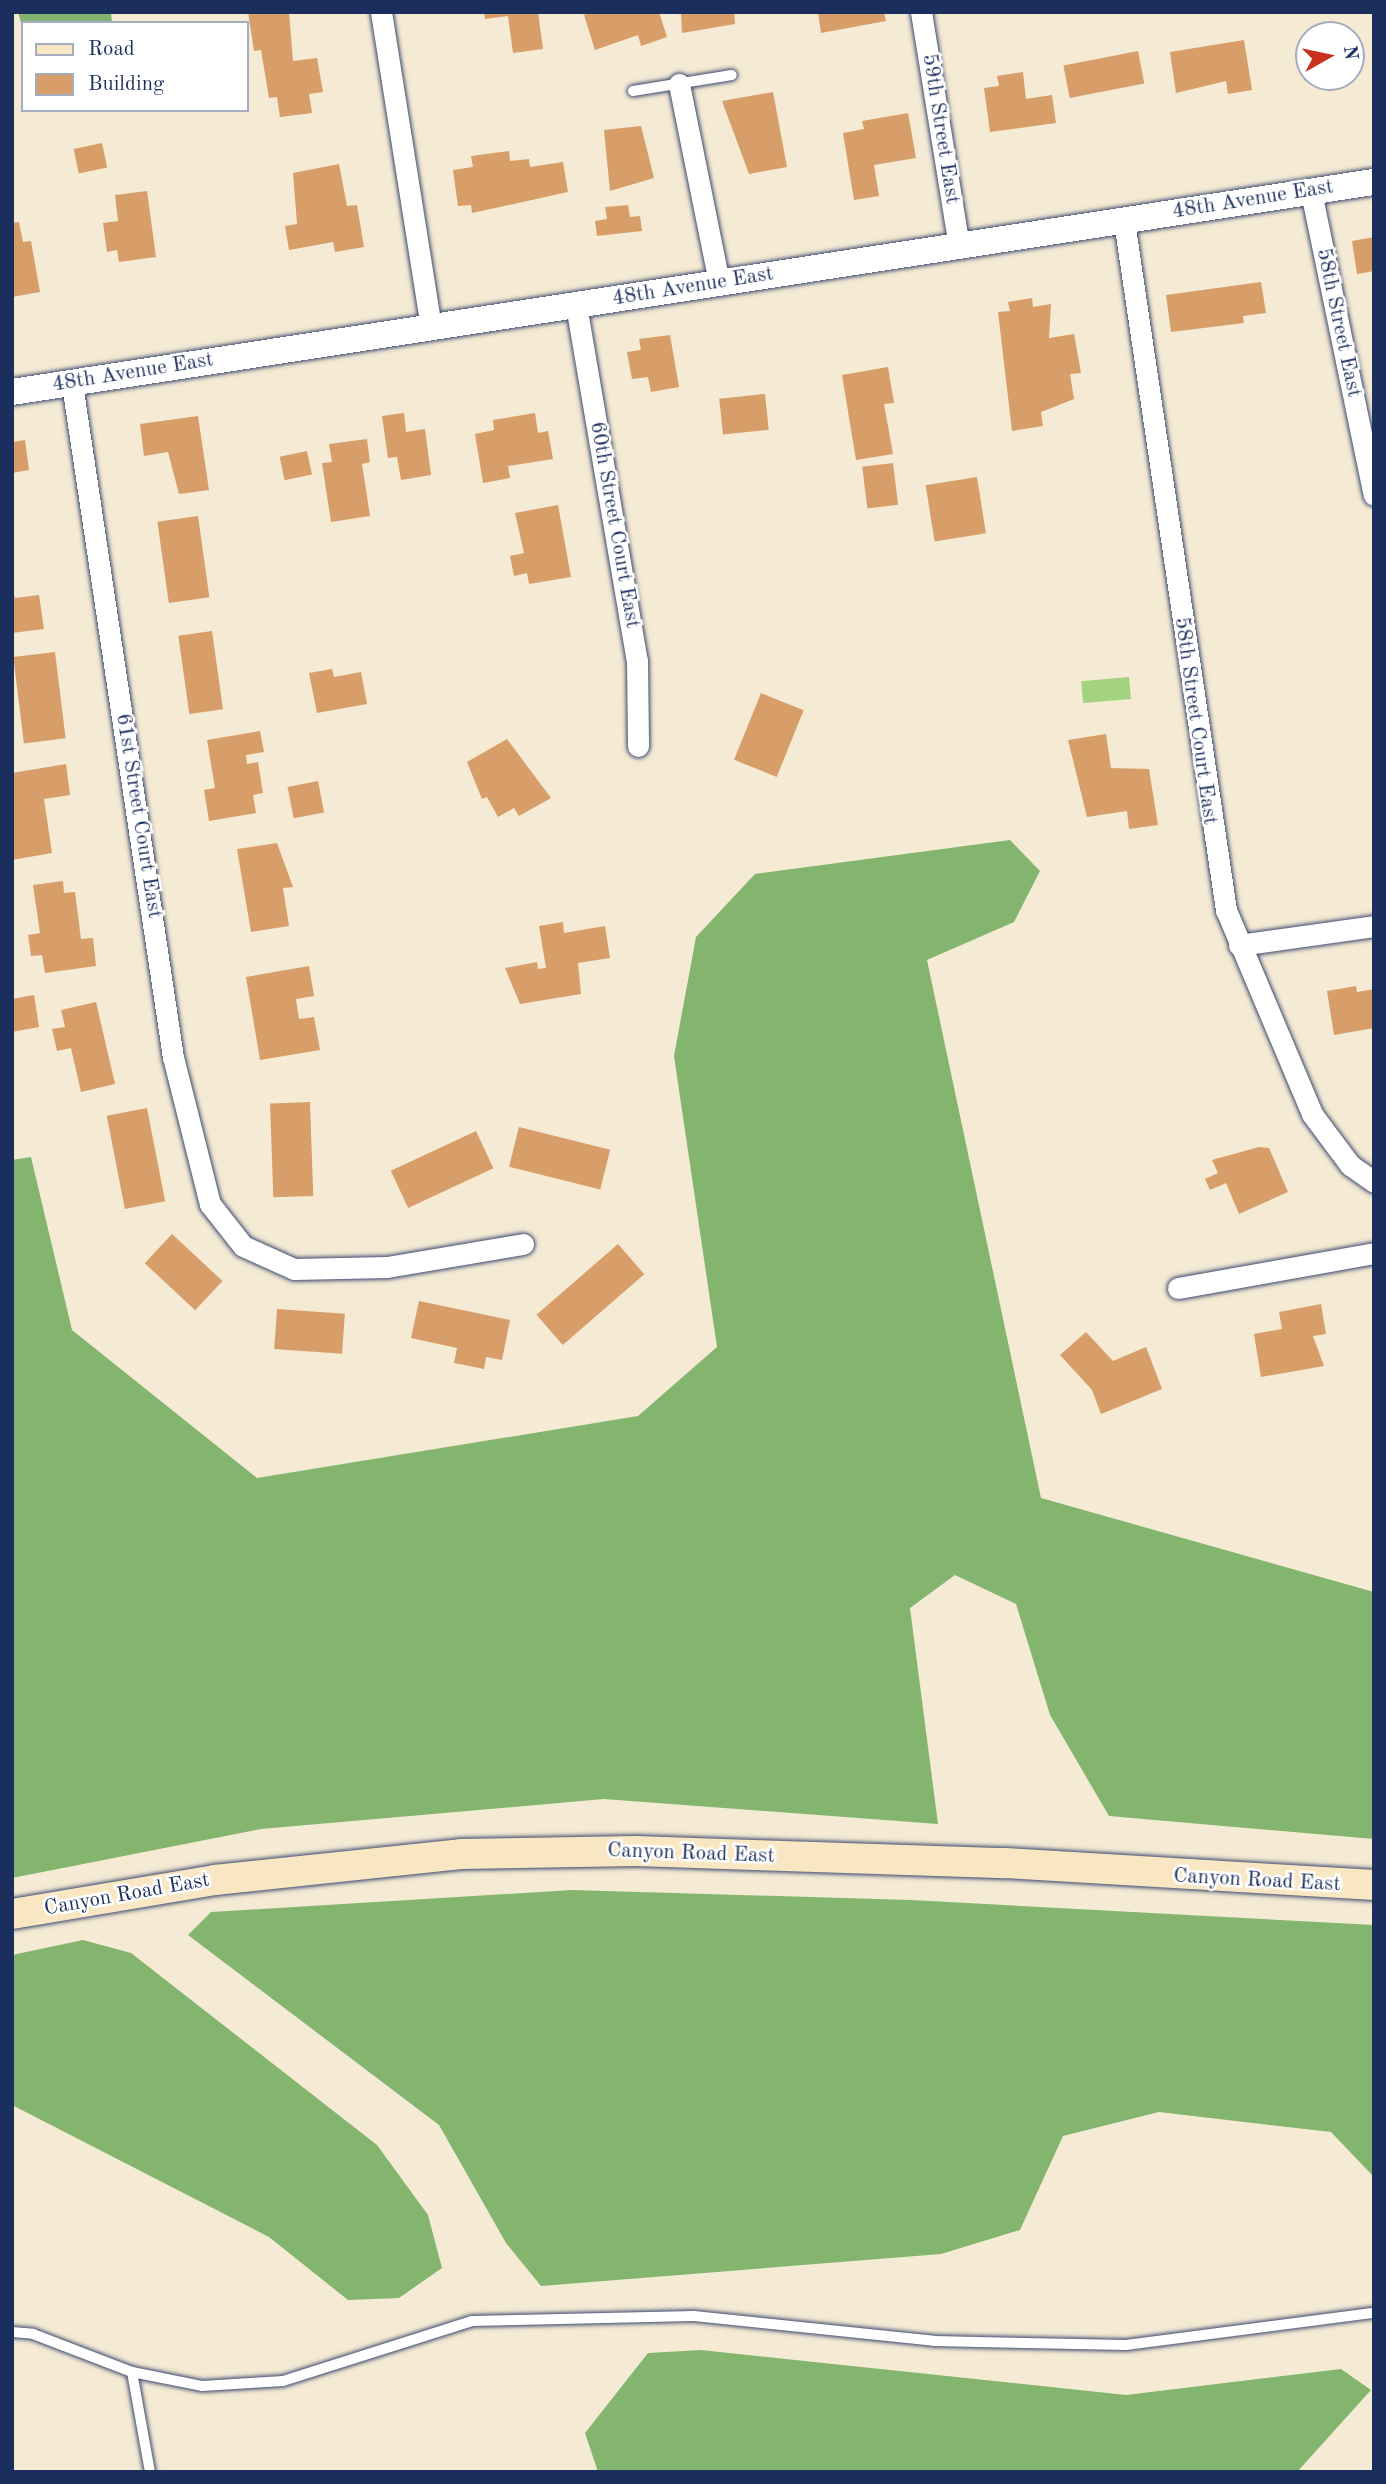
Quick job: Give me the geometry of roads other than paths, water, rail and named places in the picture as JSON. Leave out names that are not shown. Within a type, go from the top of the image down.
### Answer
[{"type":"main road","name":"Canyon Road East","points":[[12,1914],[228,1878],[461,1854],[636,1851],[1005,1863],[1374,1885]]},
{"type":"street","points":[[381,12],[431,326]]},
{"type":"street","name":"59th Street East","points":[[921,12],[959,246]]},
{"type":"street","points":[[679,83],[719,282]]},
{"type":"street","name":"48th Avenue East","points":[[12,392],[1374,182]]},
{"type":"street","name":"58th Street East","points":[[1311,191],[1374,495]]},
{"type":"street","name":"58th Street Court East","points":[[1124,220],[1215,862],[1239,945],[1312,1114],[1343,1158],[1374,1182]]},
{"type":"street","name":"60th Street Court East","points":[[576,305],[637,660],[638,746]]},
{"type":"street","name":"61st Street Court East","points":[[72,384],[173,1057],[210,1204],[234,1239],[272,1263],[327,1272],[523,1244]]},
{"type":"street","points":[[1239,945],[1374,926]]},
{"type":"street","points":[[1178,1289],[1374,1253]]},
{"type":"lane","points":[[633,91],[732,75]]},
{"type":"lane","points":[[12,2332],[132,2372],[202,2386],[283,2381],[472,2321],[694,2316],[934,2341],[1126,2345],[1374,2313]]},
{"type":"lane","points":[[132,2372],[150,2472]]}]
